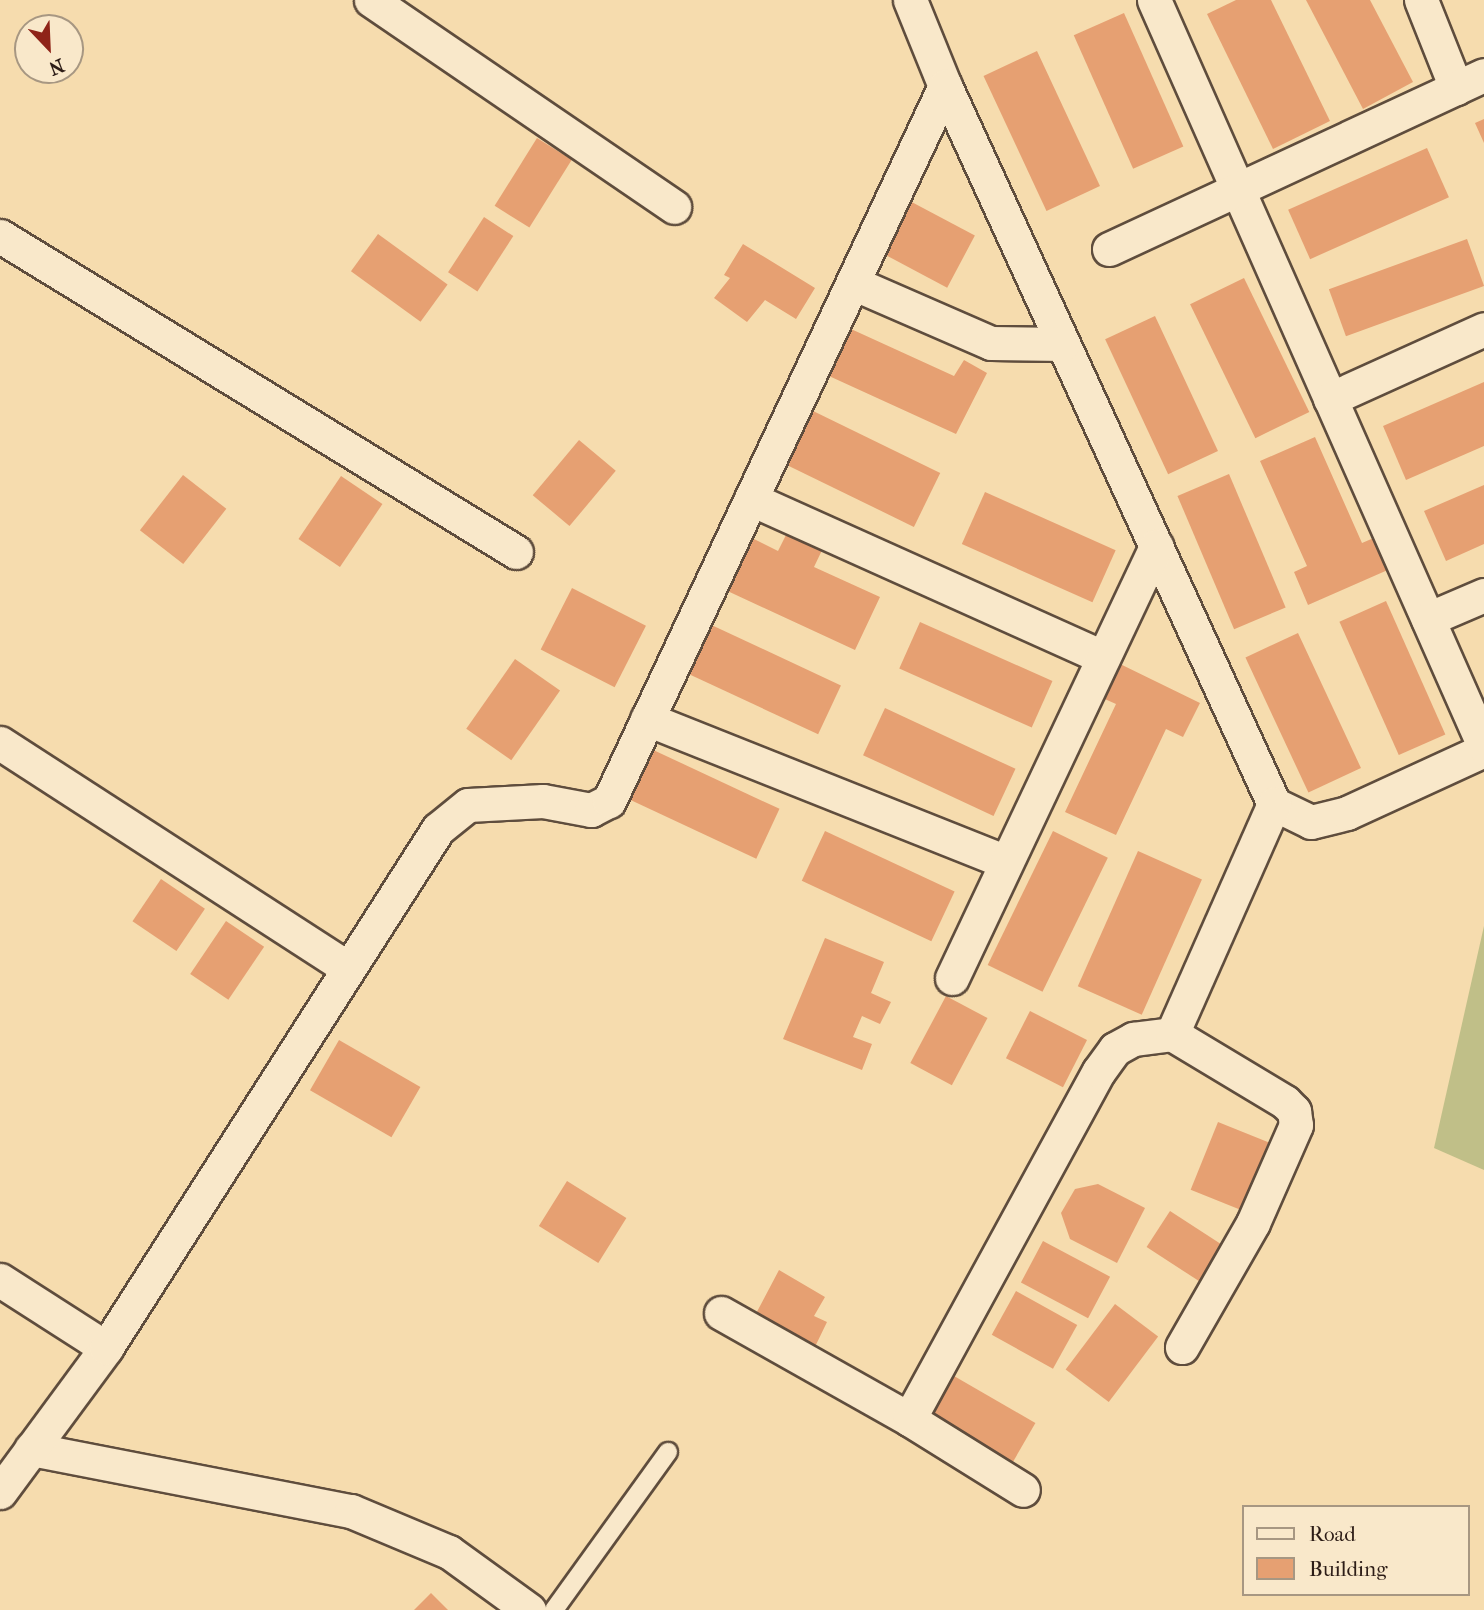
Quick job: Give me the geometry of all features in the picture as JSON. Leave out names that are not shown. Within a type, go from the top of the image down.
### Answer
[{"type":"street","points":[[371,0],[674,207]]},
{"type":"street","points":[[910,0],[945,86],[1274,804],[1311,822],[1323,820],[1347,813],[1484,748],[1154,0]]},
{"type":"street","points":[[1109,249],[1470,82],[1422,0]]},
{"type":"street","points":[[0,1492],[106,1348],[438,829],[468,805],[543,801],[591,810],[608,801],[945,86]]},
{"type":"street","points":[[0,236],[516,552]]},
{"type":"street","points":[[853,283],[991,343],[1063,344]]},
{"type":"street","points":[[1330,399],[1484,329]]},
{"type":"street","points":[[751,499],[1103,657]]},
{"type":"street","points":[[951,978],[1156,546]]},
{"type":"street","points":[[1428,619],[1484,595]]},
{"type":"street","points":[[647,719],[1006,862]]},
{"type":"street","points":[[0,743],[348,968]]},
{"type":"street","points":[[1172,1034],[1274,804]]},
{"type":"street","points":[[909,1419],[1099,1071],[1115,1049],[1133,1039],[1172,1034],[1285,1102],[1294,1111],[1296,1125],[1253,1223],[1182,1347]]},
{"type":"street","points":[[0,1280],[106,1348]]},
{"type":"street","points":[[721,1314],[909,1419],[1023,1490]]},
{"type":"street","points":[[31,1449],[351,1511],[449,1552],[529,1610]]},
{"type":"lane","points":[[554,1610],[668,1452]]},
{"type":"shaded area","points":[[1484,926],[1484,1170],[1434,1148]]},
{"type":"building","points":[[1236,0],[1271,0],[1330,121],[1273,149],[1207,14]]},
{"type":"building","points":[[1306,0],[1370,0],[1413,82],[1363,109]]},
{"type":"building","points":[[1124,13],[1183,146],[1133,169],[1074,35]]},
{"type":"building","points":[[1037,51],[1100,186],[1046,211],[984,76]]},
{"type":"building","points":[[1484,119],[1484,143],[1475,123]]},
{"type":"building","points":[[537,138],[572,160],[529,228],[495,206]]},
{"type":"building","points":[[1427,148],[1449,197],[1310,259],[1288,210]]},
{"type":"building","points":[[906,199],[975,236],[947,288],[878,251]]},
{"type":"building","points":[[484,217],[513,236],[477,291],[448,272]]},
{"type":"building","points":[[378,234],[448,285],[421,322],[351,271]]},
{"type":"building","points":[[1467,239],[1484,286],[1346,336],[1329,289]]},
{"type":"building","points":[[743,244],[815,288],[796,319],[765,300],[747,322],[714,298],[730,278],[724,275]]},
{"type":"building","points":[[1244,278],[1309,412],[1255,438],[1190,304]]},
{"type":"building","points":[[1155,316],[1218,451],[1168,474],[1105,339]]},
{"type":"building","points":[[851,329],[954,376],[964,360],[987,373],[956,434],[829,376]]},
{"type":"building","points":[[1484,382],[1484,446],[1406,480],[1383,426]]},
{"type":"building","points":[[809,409],[940,473],[914,527],[783,463]]},
{"type":"building","points":[[1315,437],[1362,543],[1376,537],[1390,569],[1308,605],[1294,572],[1307,566],[1260,461]]},
{"type":"building","points":[[579,440],[616,471],[569,526],[533,495]]},
{"type":"building","points":[[1229,474],[1286,607],[1234,629],[1177,496]]},
{"type":"building","points":[[183,475],[226,509],[183,564],[140,530]]},
{"type":"building","points":[[341,476],[382,504],[340,567],[299,539]]},
{"type":"building","points":[[1484,485],[1484,544],[1446,561],[1424,511]]},
{"type":"building","points":[[985,492],[1116,550],[1092,602],[962,544]]},
{"type":"building","points":[[789,529],[824,546],[814,567],[880,597],[855,650],[721,588],[746,535],[778,551]]},
{"type":"building","points":[[572,588],[646,626],[615,687],[541,649]]},
{"type":"building","points":[[1386,601],[1445,734],[1399,755],[1339,622]]},
{"type":"building","points":[[705,622],[841,685],[818,734],[682,671]]},
{"type":"building","points":[[920,622],[1052,681],[1032,728],[899,669]]},
{"type":"building","points":[[1298,633],[1361,768],[1308,793],[1245,658]]},
{"type":"building","points":[[515,659],[560,691],[511,760],[466,729]]},
{"type":"building","points":[[1116,662],[1200,703],[1183,737],[1166,729],[1116,835],[1065,812],[1116,704],[1098,696]]},
{"type":"building","points":[[885,708],[1016,769],[994,816],[863,755]]},
{"type":"building","points":[[649,748],[780,809],[756,859],[626,798]]},
{"type":"building","points":[[825,831],[955,891],[931,941],[802,881]]},
{"type":"building","points":[[1053,831],[1108,858],[1043,992],[988,965]]},
{"type":"building","points":[[1138,851],[1202,879],[1142,1015],[1078,986]]},
{"type":"building","points":[[161,879],[205,909],[176,951],[132,921]]},
{"type":"building","points":[[226,921],[264,947],[228,1000],[190,974]]},
{"type":"building","points":[[825,938],[884,962],[871,993],[891,1002],[880,1024],[862,1016],[853,1037],[872,1044],[862,1070],[783,1039]]},
{"type":"building","points":[[946,996],[987,1018],[952,1085],[910,1063]]},
{"type":"building","points":[[1030,1011],[1087,1040],[1063,1087],[1006,1058]]},
{"type":"building","points":[[339,1040],[420,1087],[391,1137],[310,1090]]},
{"type":"building","points":[[1218,1122],[1269,1143],[1242,1210],[1191,1190]]},
{"type":"building","points":[[567,1181],[626,1218],[598,1263],[539,1226]]},
{"type":"building","points":[[1098,1184],[1145,1208],[1117,1263],[1070,1239],[1061,1213],[1075,1189]]},
{"type":"building","points":[[1170,1211],[1227,1248],[1204,1284],[1147,1247]]},
{"type":"building","points":[[1043,1241],[1110,1277],[1088,1318],[1021,1282]]},
{"type":"building","points":[[779,1270],[825,1297],[814,1316],[827,1322],[812,1353],[751,1323]]},
{"type":"building","points":[[1016,1291],[1077,1325],[1053,1369],[992,1335]]},
{"type":"building","points":[[1115,1304],[1158,1336],[1109,1402],[1066,1369]]},
{"type":"building","points":[[954,1376],[1035,1423],[1009,1468],[928,1421]]},
{"type":"building","points":[[431,1593],[448,1610],[414,1610]]}]
